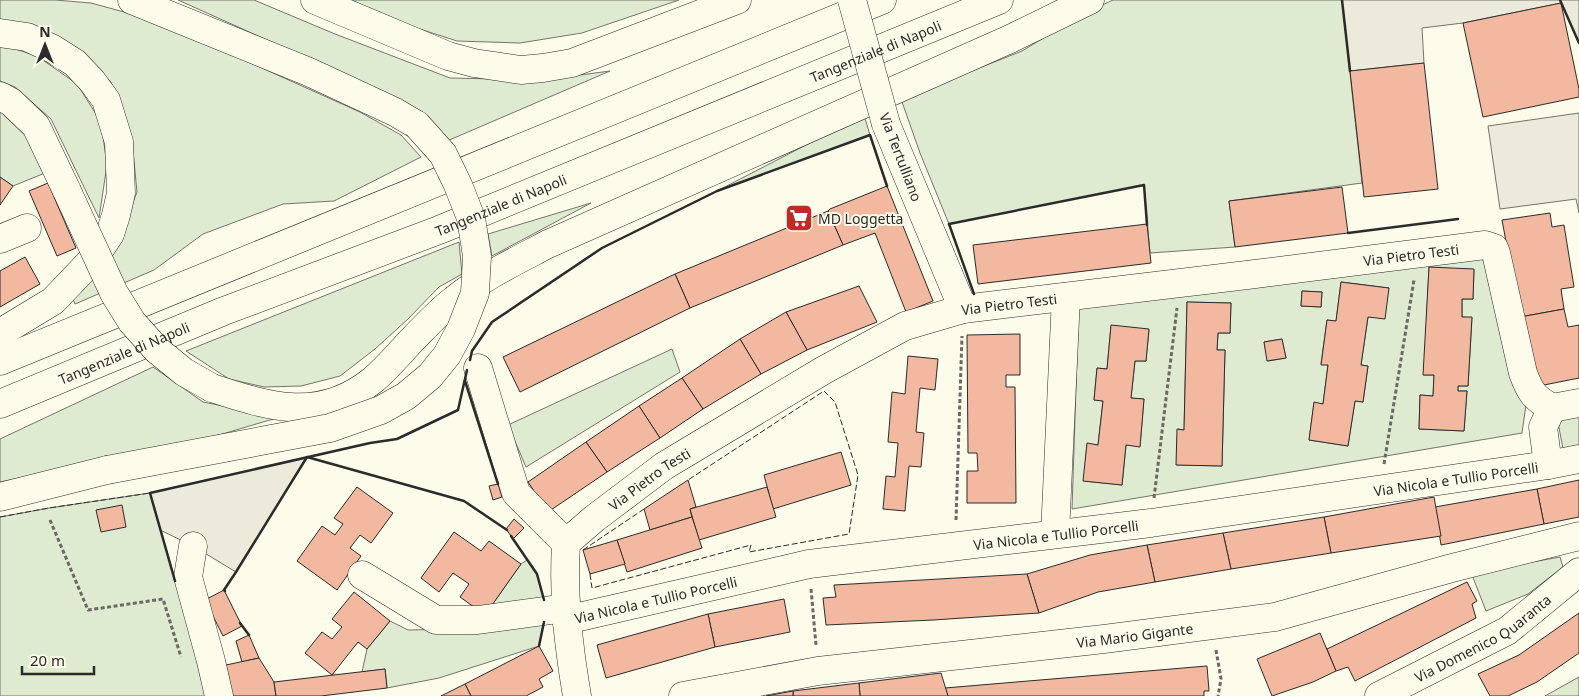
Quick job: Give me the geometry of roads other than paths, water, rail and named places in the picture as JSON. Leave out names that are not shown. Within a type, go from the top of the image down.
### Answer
[{"type":"main road","points":[[0,498],[107,470],[330,428],[381,410],[406,396],[430,376],[447,355],[461,329],[475,293],[477,256],[471,218],[443,154],[417,125],[395,112],[309,72],[132,0]]},
{"type":"main road","points":[[315,0],[448,56],[474,64],[520,70],[572,63],[737,0]]},
{"type":"main road","name":"Via Tertulliano","points":[[852,0],[886,124],[962,309]]},
{"type":"main road","points":[[0,361],[882,0]]},
{"type":"main road","name":"Tangenziale di Napoli","points":[[0,404],[224,311],[439,230],[999,0]]},
{"type":"main road","points":[[0,96],[12,102],[36,126],[114,293],[132,322],[157,350],[184,372],[212,388],[247,400],[301,408],[324,406],[346,397],[373,380],[453,300],[506,266],[548,244],[1010,39],[1090,0]]},
{"type":"main road","points":[[0,33],[27,37],[53,49],[75,64],[92,81],[106,100],[119,142],[121,193],[110,234],[94,258],[53,301],[10,329],[0,333]]},
{"type":"main road","points":[[0,239],[27,228]]},
{"type":"main road","name":"Via Pietro Testi","points":[[566,543],[664,466],[824,370],[905,326],[962,309],[1485,245],[1494,248],[1496,253],[1528,388],[1535,397],[1552,408]]},
{"type":"main road","points":[[1054,534],[1066,296]]},
{"type":"main road","points":[[478,368],[516,494],[566,543],[564,576],[566,614],[577,696]]},
{"type":"main road","points":[[1552,408],[1579,403]]},
{"type":"main road","name":"Via Nicola e Tullio Porcelli","points":[[1548,465],[1543,427],[1552,408]]},
{"type":"main road","name":"Via Nicola e Tullio Porcelli","points":[[362,575],[436,620],[478,620],[566,614],[809,564],[1150,523],[1579,459]]},
{"type":"main road","name":"Via Mario Gigante","points":[[683,696],[818,671],[1275,617],[1452,568],[1579,536]]},
{"type":"main road","points":[[193,546],[188,577],[219,696]]},
{"type":"main road","name":"Via Domenico Quaranta","points":[[1379,696],[1507,631],[1579,572]]},
{"type":"place","name":"MD Loggetta","points":[[799,218]]}]
